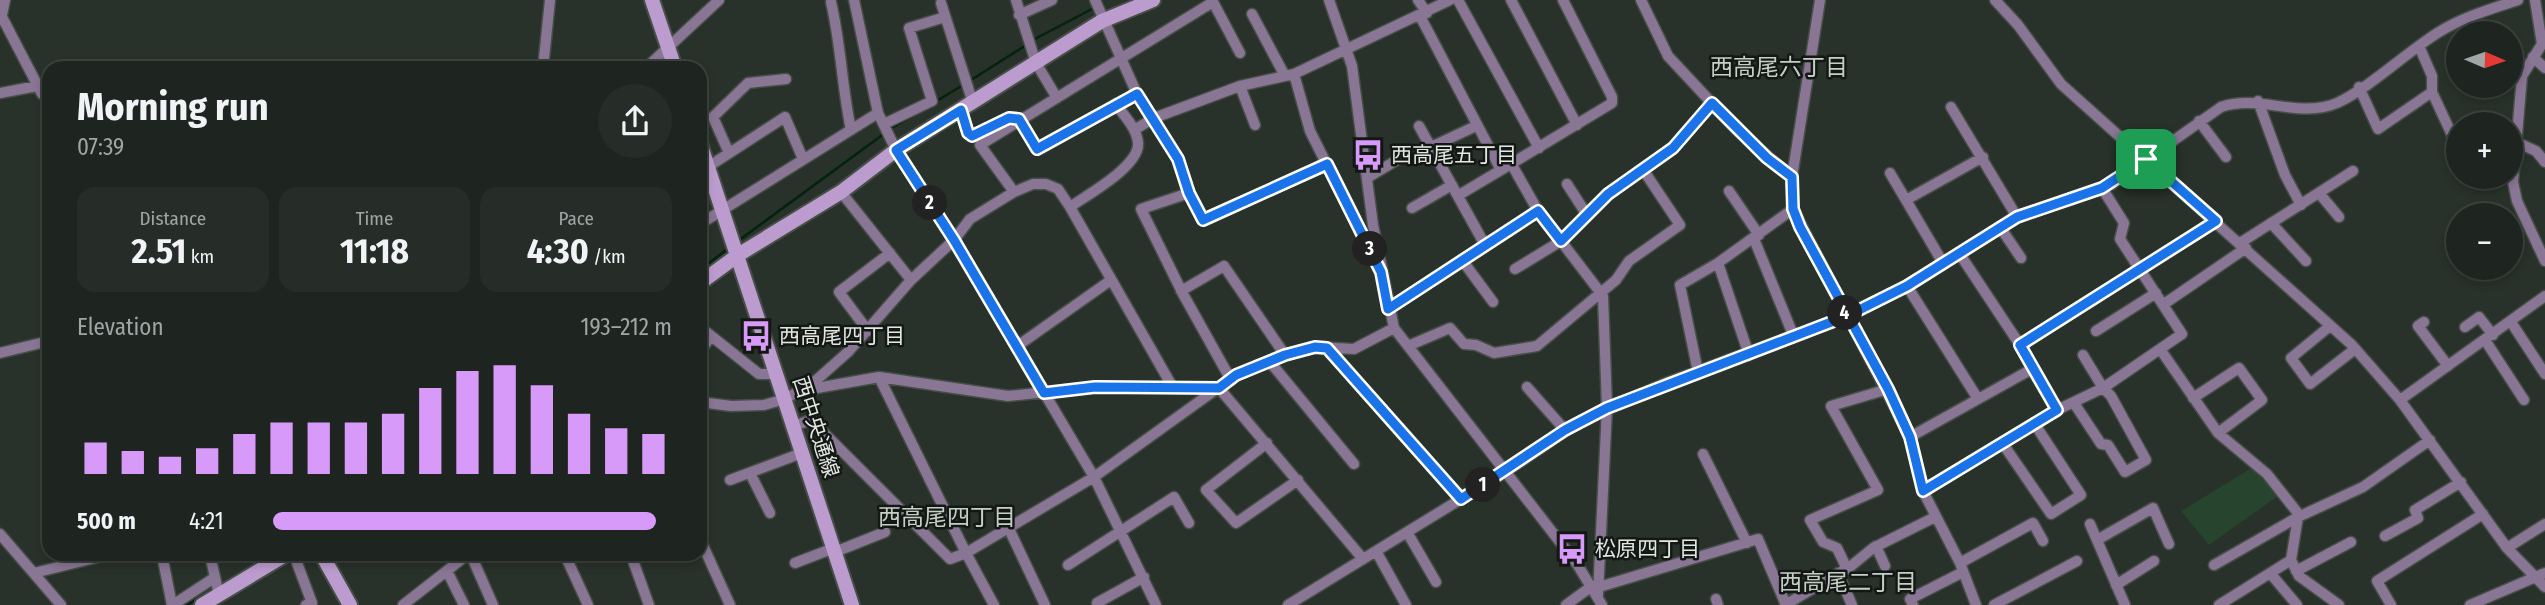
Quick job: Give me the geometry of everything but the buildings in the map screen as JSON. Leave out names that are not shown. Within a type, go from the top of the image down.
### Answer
[{"type":"street","points":[[5,0],[1,22],[42,90]]},
{"type":"street","points":[[544,61],[550,0]]},
{"type":"street","points":[[652,0],[673,61]]},
{"type":"street","points":[[654,61],[719,0]]},
{"type":"street","points":[[854,0],[878,113],[896,150],[954,240],[1094,477],[1156,605]]},
{"type":"street","points":[[1016,0],[1036,63],[1057,99]]},
{"type":"street","points":[[1019,15],[1052,0]]},
{"type":"street","points":[[1095,0],[1102,21],[1137,94],[1178,159],[1189,193],[1203,220],[1327,164]]},
{"type":"street","points":[[707,278],[738,255],[841,192],[896,150],[1102,21],[1153,0]]},
{"type":"street","points":[[1329,0],[1356,87],[1381,272],[1394,328],[1598,593]]},
{"type":"street","points":[[1419,0],[1423,14],[1476,126],[1501,170]]},
{"type":"street","points":[[1134,130],[1154,118],[1240,86],[1289,75],[1346,52],[1450,0]]},
{"type":"street","points":[[1458,0],[1539,148]]},
{"type":"street","points":[[1511,0],[1577,125]]},
{"type":"street","points":[[1459,195],[1609,106],[1612,97],[1563,0]]},
{"type":"street","points":[[1641,0],[1668,56],[1757,149],[1792,177]]},
{"type":"street","points":[[1820,0],[1792,177],[1793,209],[1847,316],[1888,389],[1910,437],[1923,491],[1962,567],[1976,605]]},
{"type":"street","points":[[1994,0],[2018,25],[2061,84],[2355,349],[2400,400],[2507,548],[2541,575],[2545,587]]},
{"type":"street","points":[[1291,604],[1505,472],[1565,430],[1607,408],[1847,316],[1907,286],[2017,217],[2102,188],[2221,107],[2236,102],[2258,101],[2308,110],[2338,102],[2463,19],[2518,0]]},
{"type":"street","points":[[2519,112],[2522,76],[2542,44],[2535,0]]},
{"type":"street","points":[[1014,192],[980,145],[1213,1],[1241,53]]},
{"type":"street","points":[[831,2],[840,40],[842,86],[851,130]]},
{"type":"street","points":[[940,4],[967,107],[968,133],[972,136],[1009,118],[1020,121],[1037,149],[1137,94]]},
{"type":"street","points":[[1252,14],[1289,75],[1310,131],[1381,272]]},
{"type":"street","points":[[884,124],[932,101],[909,28],[945,17]]},
{"type":"street","points":[[2420,46],[2432,76],[2432,92],[2446,126]]},
{"type":"street","points":[[2533,57],[2545,68]]},
{"type":"street","points":[[729,153],[713,117],[748,83],[786,79]]},
{"type":"street","points":[[1240,86],[1255,125]]},
{"type":"street","points":[[2359,88],[2378,129],[2432,92]]},
{"type":"street","points":[[0,93],[42,92]]},
{"type":"street","points":[[2258,101],[2285,175],[2301,205]]},
{"type":"street","points":[[1515,269],[1561,241],[1608,194],[1673,148],[1712,103]]},
{"type":"street","points":[[1070,207],[1123,169],[1136,153],[1138,145],[1134,130],[1116,104]]},
{"type":"street","points":[[1951,107],[2017,217]]},
{"type":"street","points":[[707,219],[878,113]]},
{"type":"street","points":[[707,167],[785,117],[803,159]]},
{"type":"street","points":[[2199,121],[2226,157]]},
{"type":"street","points":[[1419,126],[1486,244]]},
{"type":"street","points":[[1431,147],[1476,126]]},
{"type":"street","points":[[2523,145],[2536,151],[2545,162]]},
{"type":"street","points":[[1906,200],[1983,158]]},
{"type":"street","points":[[1367,178],[1397,160]]},
{"type":"street","points":[[1512,165],[1538,211],[1601,292],[1607,408],[1598,593]]},
{"type":"street","points":[[1408,346],[1450,328],[1464,344],[1476,345],[1494,353],[1537,346],[1616,280],[1629,261],[1680,225],[1644,171]]},
{"type":"street","points":[[2164,304],[2271,223],[2353,171]]},
{"type":"street","points":[[1890,173],[1943,263]]},
{"type":"street","name":"西中央通線","points":[[707,176],[738,255],[852,605]]},
{"type":"street","points":[[707,403],[731,407],[764,405],[785,399],[813,383],[867,331],[911,279],[954,240],[970,219],[1014,192],[1033,184],[1046,184],[1058,189],[1172,386]]},
{"type":"street","points":[[1567,184],[1587,215]]},
{"type":"street","points":[[1412,208],[1452,186]]},
{"type":"street","points":[[1923,491],[2057,410],[2102,388],[2182,334],[2120,239],[2124,223],[2102,188]]},
{"type":"street","points":[[2514,189],[2517,201],[2544,256]]},
{"type":"street","points":[[1729,191],[1756,237],[1794,337]]},
{"type":"street","points":[[841,192],[911,279]]},
{"type":"street","points":[[1189,193],[1141,209],[1181,291],[1231,380]]},
{"type":"street","points":[[2319,193],[2339,217]]},
{"type":"street","points":[[1698,372],[1680,285],[1718,263],[1793,209]]},
{"type":"street","points":[[1388,309],[1538,211]]},
{"type":"street","points":[[2020,345],[2216,221]]},
{"type":"street","points":[[2271,223],[2306,261]]},
{"type":"street","points":[[2000,228],[2021,258]]},
{"type":"street","points":[[867,331],[839,292],[890,253]]},
{"type":"street","points":[[1959,253],[2020,345],[2057,410]]},
{"type":"street","points":[[1462,260],[1493,302]]},
{"type":"street","points":[[1718,263],[1749,355]]},
{"type":"street","points":[[1181,291],[1224,266],[1285,355]]},
{"type":"street","points":[[1016,346],[1111,280]]},
{"type":"street","points":[[1907,286],[1978,399]]},
{"type":"street","points":[[2096,331],[2155,293]]},
{"type":"street","points":[[2400,400],[2545,296]]},
{"type":"street","points":[[2465,327],[2479,317],[2524,400]]},
{"type":"street","points":[[2424,322],[2418,326],[2448,366]]},
{"type":"street","points":[[2511,322],[2545,374]]},
{"type":"street","points":[[2330,326],[2291,358],[2310,384],[2355,349]]},
{"type":"street","points":[[793,426],[811,420],[950,559],[1009,529],[1094,477],[1231,380],[1285,355],[1315,347],[1354,349],[1394,328]]},
{"type":"street","points":[[707,333],[759,374],[777,374]]},
{"type":"street","points":[[707,342],[711,336]]},
{"type":"street","points":[[0,352],[42,343]]},
{"type":"street","points":[[1327,348],[1461,499]]},
{"type":"street","points":[[2160,349],[2218,433],[2267,474],[2295,507],[2298,517],[2291,560],[2299,576],[2334,604]]},
{"type":"street","points":[[2074,403],[2101,444],[2108,445],[2125,472],[2146,460],[2111,396],[2102,388],[2083,355]]},
{"type":"street","points":[[1270,362],[1354,464]]},
{"type":"street","points":[[2193,398],[2239,368],[2262,400],[2218,433]]},
{"type":"street","points":[[1910,437],[2032,369]]},
{"type":"street","points":[[813,383],[817,388],[879,377],[1007,396],[1095,387],[1219,388],[1363,559]]},
{"type":"street","points":[[879,377],[993,605]]},
{"type":"street","points":[[1527,387],[1565,430]]},
{"type":"street","points":[[1852,605],[1837,548],[1823,542],[1810,520],[1878,490],[1831,406],[1888,389]]},
{"type":"street","points":[[2003,444],[2051,514],[2081,495],[2034,424]]},
{"type":"street","points":[[2214,565],[2298,517],[2363,487],[2430,440]]},
{"type":"street","points":[[1267,443],[1206,490],[1236,523],[1298,480]]},
{"type":"street","points":[[730,480],[802,453]]},
{"type":"street","points":[[1703,454],[1747,542]]},
{"type":"street","points":[[750,473],[770,513]]},
{"type":"street","points":[[2385,536],[2418,518],[2415,510],[2461,482]]},
{"type":"street","points":[[1068,565],[1121,534],[1174,498],[1189,523]]},
{"type":"street","points":[[2097,540],[2153,508],[2169,544]]},
{"type":"street","points":[[2391,605],[2377,581],[2483,514]]},
{"type":"street","points":[[1566,605],[1758,539],[1785,605],[1843,571],[1876,546],[1935,517]]},
{"type":"street","points":[[1913,605],[1910,599],[2033,523],[2043,541]]},
{"type":"street","points":[[2090,524],[2125,605]]},
{"type":"street","points":[[2507,548],[2545,524]]},
{"type":"street","points":[[1009,529],[1045,605]]},
{"type":"street","points":[[795,562],[885,532]]},
{"type":"street","points":[[1407,532],[1436,582]]},
{"type":"street","points":[[0,534],[61,605]]},
{"type":"street","points":[[2296,571],[2351,542]]},
{"type":"street","points":[[1876,546],[1885,566]]},
{"type":"street","points":[[1376,551],[1406,605]]},
{"type":"street","points":[[707,554],[730,605]]},
{"type":"street","points":[[2219,605],[2291,560]]},
{"type":"street","points":[[34,573],[83,561]]},
{"type":"street","points":[[163,561],[172,605],[214,578]]},
{"type":"street","points":[[211,561],[219,595]]},
{"type":"street","points":[[202,605],[275,561]]},
{"type":"street","points":[[296,561],[312,603],[306,605]]},
{"type":"street","points":[[325,561],[350,605]]},
{"type":"street","points":[[403,605],[461,561]]},
{"type":"street","points":[[472,561],[492,605]]},
{"type":"street","points":[[568,561],[588,605]]},
{"type":"street","points":[[633,561],[649,605]]},
{"type":"street","points":[[1994,605],[2077,561]]},
{"type":"street","points":[[2116,585],[2154,561]]},
{"type":"street","points":[[447,571],[464,605]]},
{"type":"street","points":[[2270,573],[2297,605]]},
{"type":"street","points":[[2470,605],[2541,575]]},
{"type":"street","points":[[1097,603],[1144,577]]},
{"type":"green space","points":[[2255,466],[2282,493],[2209,545],[2181,511]]},
{"type":"waterway","points":[[1033,40],[1092,9]]},
{"type":"waterway","points":[[968,82],[1028,44]]},
{"type":"waterway","points":[[935,102],[963,85]]},
{"type":"waterway","points":[[890,129],[912,116]]},
{"type":"waterway","points":[[738,241],[885,133]]},
{"type":"waterway","points":[[707,265],[730,247]]},
{"type":"waterway","points":[[220,586],[261,561]]},
{"type":"waterway","points":[[187,605],[214,589]]},
{"type":"place","name":"西高尾五丁目","points":[[1368,155]]},
{"type":"place","name":"西高尾四丁目","points":[[756,336]]},
{"type":"place","name":"松原四丁目","points":[[1572,549]]},
{"type":"district","name":"西高尾六丁目","points":[[1779,67]]},
{"type":"district","name":"西高尾四丁目","points":[[947,517]]},
{"type":"district","name":"西高尾二丁目","points":[[1848,582]]},
{"type":"route","points":[[2146,159],[2112,184],[2017,217],[1907,286],[1847,316],[1749,355],[1666,383],[1607,408],[1565,430],[1461,499],[1327,348],[1315,347],[1285,355],[1236,375],[1219,388],[1095,387],[1044,393],[954,240],[896,150],[961,110],[968,133],[972,136],[977,136],[1009,118],[1019,119],[1037,149],[1137,94],[1178,159],[1189,193],[1203,220],[1327,164],[1381,272],[1388,309],[1538,211],[1561,241],[1608,194],[1673,148],[1712,103],[1767,158],[1792,177],[1793,209],[1800,227],[1847,316],[1888,389],[1910,437],[1923,491],[2057,410],[2020,345],[2216,221],[2146,159]]}]
